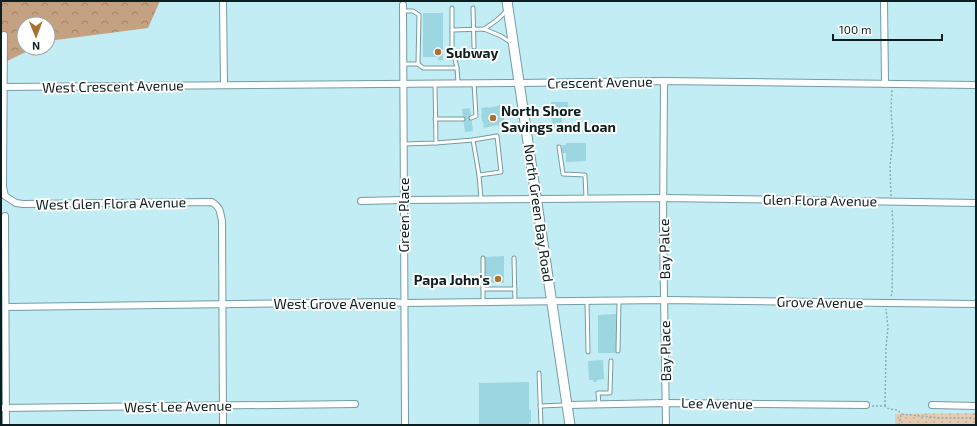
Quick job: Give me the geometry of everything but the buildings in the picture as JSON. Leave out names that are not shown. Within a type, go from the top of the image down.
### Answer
[{"type":"main road","name":"North Green Bay Road","points":[[507,5],[570,425]]},
{"type":"street","points":[[223,1],[224,85]]},
{"type":"street","points":[[884,1],[888,84]]},
{"type":"street","name":"Green Place","points":[[402,8],[405,425]]},
{"type":"street","points":[[3,87],[4,35]]},
{"type":"street","points":[[361,201],[536,198],[664,198],[664,81]]},
{"type":"street","name":"Crescent Avenue","points":[[224,85],[664,81],[976,85]]},
{"type":"street","name":"West Crescent Avenue","points":[[3,87],[224,85]]},
{"type":"street","name":"West Glen Flora Avenue","points":[[3,87],[3,187],[6,196],[16,203],[23,204],[212,202],[220,209],[222,221],[223,304]]},
{"type":"street","name":"Glen Flora Avenue","points":[[664,198],[976,203]]},
{"type":"street","name":"Bay Palce","points":[[664,198],[663,230],[665,300]]},
{"type":"street","points":[[5,216],[6,307],[4,408],[6,425]]},
{"type":"street","name":"West Grove Avenue","points":[[6,307],[665,300]]},
{"type":"street","name":"Grove Avenue","points":[[665,300],[976,304]]},
{"type":"street","name":"Bay Place","points":[[665,300],[666,425]]},
{"type":"street","points":[[223,304],[224,425]]},
{"type":"street","name":"Lee Avenue","points":[[567,404],[666,403],[866,405]]},
{"type":"street","name":"West Lee Avenue","points":[[4,408],[355,404]]},
{"type":"street","points":[[932,405],[976,406]]},
{"type":"lane","points":[[484,29],[499,19],[507,5]]},
{"type":"lane","points":[[402,8],[413,11],[419,15],[418,64]]},
{"type":"lane","points":[[452,8],[452,46],[457,68],[458,83]]},
{"type":"lane","points":[[473,8],[474,47]]},
{"type":"lane","points":[[452,30],[484,29],[501,36],[513,44]]},
{"type":"lane","points":[[403,64],[418,64],[424,68],[457,68]]},
{"type":"lane","points":[[471,118],[476,116],[474,83]]},
{"type":"lane","points":[[435,84],[436,143]]},
{"type":"lane","points":[[435,119],[463,119]]},
{"type":"lane","points":[[403,144],[473,140],[497,136],[502,172],[479,175]]},
{"type":"lane","points":[[473,140],[479,175],[481,199]]},
{"type":"lane","points":[[559,147],[563,174],[585,175],[586,198]]},
{"type":"lane","points":[[483,258],[483,302]]},
{"type":"lane","points":[[514,258],[515,302]]},
{"type":"lane","points":[[483,290],[514,289]]},
{"type":"lane","points":[[587,301],[588,352]]},
{"type":"lane","points":[[618,351],[619,301]]},
{"type":"lane","points":[[599,404],[598,394],[610,393],[611,361]]},
{"type":"lane","points":[[538,373],[542,425]]},
{"type":"lane","points":[[540,406],[567,404]]},
{"type":"path","points":[[885,406],[886,348],[888,328],[886,308],[892,294],[893,227],[890,166],[893,139],[888,84]]},
{"type":"path","points":[[866,405],[885,406],[889,409],[898,410],[901,414],[941,418],[976,419]]},
{"type":"path","points":[[899,425],[901,414]]},
{"type":"green space","points":[[1,1],[160,1],[148,28],[56,40],[56,16],[16,16],[16,56],[18,56],[1,64]]},
{"type":"shaded area","points":[[976,413],[976,425],[895,425],[895,414]]},
{"type":"place","name":"Subway","points":[[438,52]]},
{"type":"place","name":"North Shore Savings and Loan","points":[[493,118]]},
{"type":"place","name":"Papa John's","points":[[498,279]]}]
